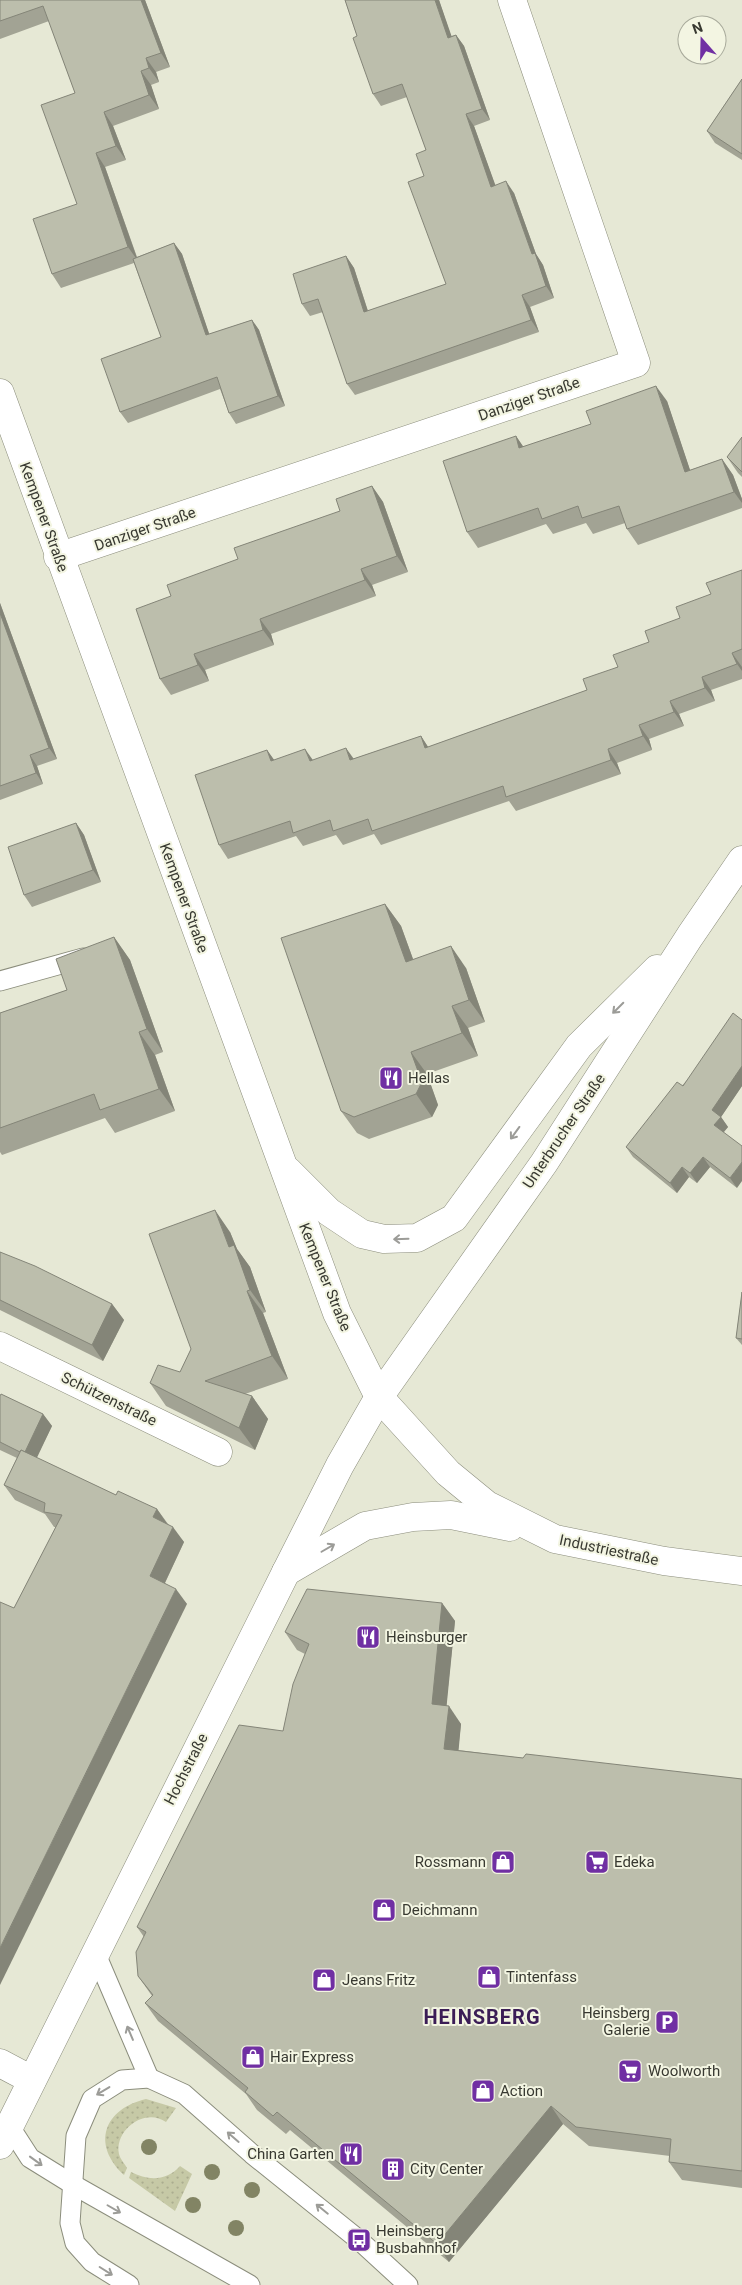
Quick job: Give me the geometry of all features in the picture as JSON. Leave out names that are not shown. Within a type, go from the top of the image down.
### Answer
[{"type":"street","name":"Danziger Straße","points":[[58,557],[636,363],[512,0]]},
{"type":"street","name":"Kempener Straße","points":[[0,393],[58,557],[337,1313],[379,1397]]},
{"type":"street","name":"Unterbrucher Straße","points":[[379,1397],[544,1162],[690,936],[742,860]]},
{"type":"street","points":[[282,1165],[329,1212],[362,1234],[384,1239],[417,1238],[454,1218],[579,1046],[690,936]]},
{"type":"street","name":"Schützenstraße","points":[[0,1346],[218,1452]]},
{"type":"street","name":"Industriestraße","points":[[379,1397],[448,1474],[488,1506],[555,1539],[664,1561],[742,1571]]},
{"type":"street","name":"Hochstraße","points":[[5,2136],[95,1952],[340,1465],[379,1397]]},
{"type":"street","points":[[286,1572],[365,1526],[413,1516],[452,1515],[499,1524],[555,1539]]},
{"type":"street","points":[[0,2063],[32,2080]]},
{"type":"lane","points":[[0,981],[102,953]]},
{"type":"lane","points":[[95,1952],[149,2078]]},
{"type":"lane","points":[[129,2285],[92,2262],[75,2243],[70,2223],[76,2136],[92,2098],[122,2080],[149,2078],[184,2094],[252,2154],[360,2240],[408,2285]]},
{"type":"lane","points":[[5,2136],[30,2158],[72,2184],[250,2285]]},
{"type":"green space","points":[[146,2099],[176,2108],[166,2122],[158,2118],[149,2117],[133,2123],[126,2129],[119,2145],[119,2154],[127,2168],[124,2175],[114,2163],[108,2151],[105,2140],[107,2129],[112,2119],[120,2111]]},
{"type":"green space","points":[[180,2166],[192,2174],[175,2211],[129,2178],[131,2172],[144,2177],[163,2177],[169,2175]]},
{"type":"building","points":[[0,0],[141,0],[161,53],[146,58],[149,68],[141,71],[149,95],[104,112],[116,146],[96,153],[128,247],[52,274],[33,219],[77,204],[41,105],[75,93],[43,6],[0,21]]},
{"type":"building","points":[[345,0],[435,0],[448,38],[456,35],[482,109],[466,114],[491,187],[506,181],[532,254],[535,253],[546,286],[522,295],[531,320],[347,384],[318,299],[302,304],[293,274],[346,256],[364,312],[446,284],[408,182],[424,176],[416,154],[426,150],[402,84],[373,94],[353,38],[357,36]]},
{"type":"building","points":[[742,79],[742,154],[707,131]]},
{"type":"building","points":[[174,243],[206,335],[252,320],[278,396],[229,413],[217,377],[120,412],[101,359],[161,337],[133,259]]},
{"type":"building","points":[[656,386],[685,472],[722,459],[734,492],[627,529],[619,506],[582,518],[578,506],[542,519],[538,508],[467,532],[443,461],[516,436],[519,448],[591,424],[586,411]]},
{"type":"building","points":[[742,437],[742,472],[727,457]]},
{"type":"building","points":[[372,486],[397,556],[361,569],[365,580],[260,619],[263,630],[194,654],[198,665],[160,679],[136,609],[171,596],[167,585],[238,559],[234,548],[340,511],[336,499]]},
{"type":"building","points":[[742,570],[742,649],[732,653],[737,664],[702,677],[705,688],[670,701],[674,712],[639,725],[643,736],[608,749],[611,760],[506,797],[503,786],[372,831],[368,819],[333,831],[330,820],[293,833],[290,821],[219,845],[195,775],[267,750],[271,761],[305,749],[310,761],[346,748],[350,760],[421,736],[425,748],[587,690],[583,679],[618,667],[613,655],[649,642],[645,631],[680,618],[676,607],[711,594],[706,583]]},
{"type":"building","points":[[0,613],[49,748],[30,755],[36,773],[0,786]]},
{"type":"building","points":[[76,823],[93,870],[24,895],[8,847]]},
{"type":"building","points":[[385,904],[406,962],[451,946],[469,1000],[452,1006],[462,1033],[411,1052],[422,1082],[416,1094],[354,1117],[341,1111],[281,938]]},
{"type":"building","points":[[114,937],[147,1029],[139,1032],[159,1089],[100,1110],[94,1094],[0,1128],[0,1013],[67,990],[56,959]]},
{"type":"building","points":[[733,1013],[742,1020],[742,1066],[712,1110],[721,1117],[714,1125],[742,1146],[742,1162],[730,1178],[703,1157],[690,1173],[682,1167],[670,1183],[626,1147],[677,1082],[683,1086]]},
{"type":"building","points":[[215,1210],[229,1247],[234,1245],[250,1290],[247,1291],[272,1356],[205,1381],[252,1396],[239,1428],[150,1383],[158,1365],[180,1372],[191,1349],[149,1234]]},
{"type":"building","points":[[0,1252],[35,1266],[112,1304],[92,1345],[0,1300]]},
{"type":"building","points":[[742,1292],[742,1339],[736,1338]]},
{"type":"building","points":[[1,1394],[43,1414],[25,1452],[21,1450],[20,1452],[0,1442]]},
{"type":"building","points":[[21,1450],[116,1495],[118,1491],[157,1509],[153,1517],[173,1527],[150,1576],[176,1589],[0,1948],[0,1602],[14,1608],[62,1515],[44,1512],[45,1503],[4,1485]]},
{"type":"building","points":[[307,1589],[442,1603],[432,1704],[449,1706],[444,1749],[523,1758],[526,1754],[742,1779],[742,2171],[669,2162],[671,2139],[576,2127],[551,2106],[437,2244],[277,2112],[273,2116],[245,2092],[248,2088],[145,2003],[153,1995],[138,1976],[136,1952],[146,1932],[137,1927],[239,1725],[283,1731],[293,1684],[309,1644],[285,1632]]},
{"type":"place","name":"Hellas","points":[[391,1078]]},
{"type":"place","name":"Heinsburger","points":[[368,1637]]},
{"type":"place","name":"Rossmann","points":[[503,1862]]},
{"type":"place","name":"Edeka","points":[[597,1862]]},
{"type":"place","name":"Deichmann","points":[[384,1910]]},
{"type":"place","name":"Tintenfass","points":[[489,1977]]},
{"type":"place","name":"Jeans Fritz","points":[[324,1980]]},
{"type":"place","name":"Heinsberg Galerie","points":[[667,2022]]},
{"type":"place","name":"Hair Express","points":[[253,2057]]},
{"type":"place","name":"Woolworth","points":[[630,2071]]},
{"type":"place","name":"Action","points":[[483,2091]]},
{"type":"place","name":"China Garten","points":[[351,2154]]},
{"type":"place","name":"City Center","points":[[393,2169]]},
{"type":"place","name":"Heinsberg Busbahnhof","points":[[359,2240]]},
{"type":"district","name":"HEINSBERG","points":[[482,2017]]}]
